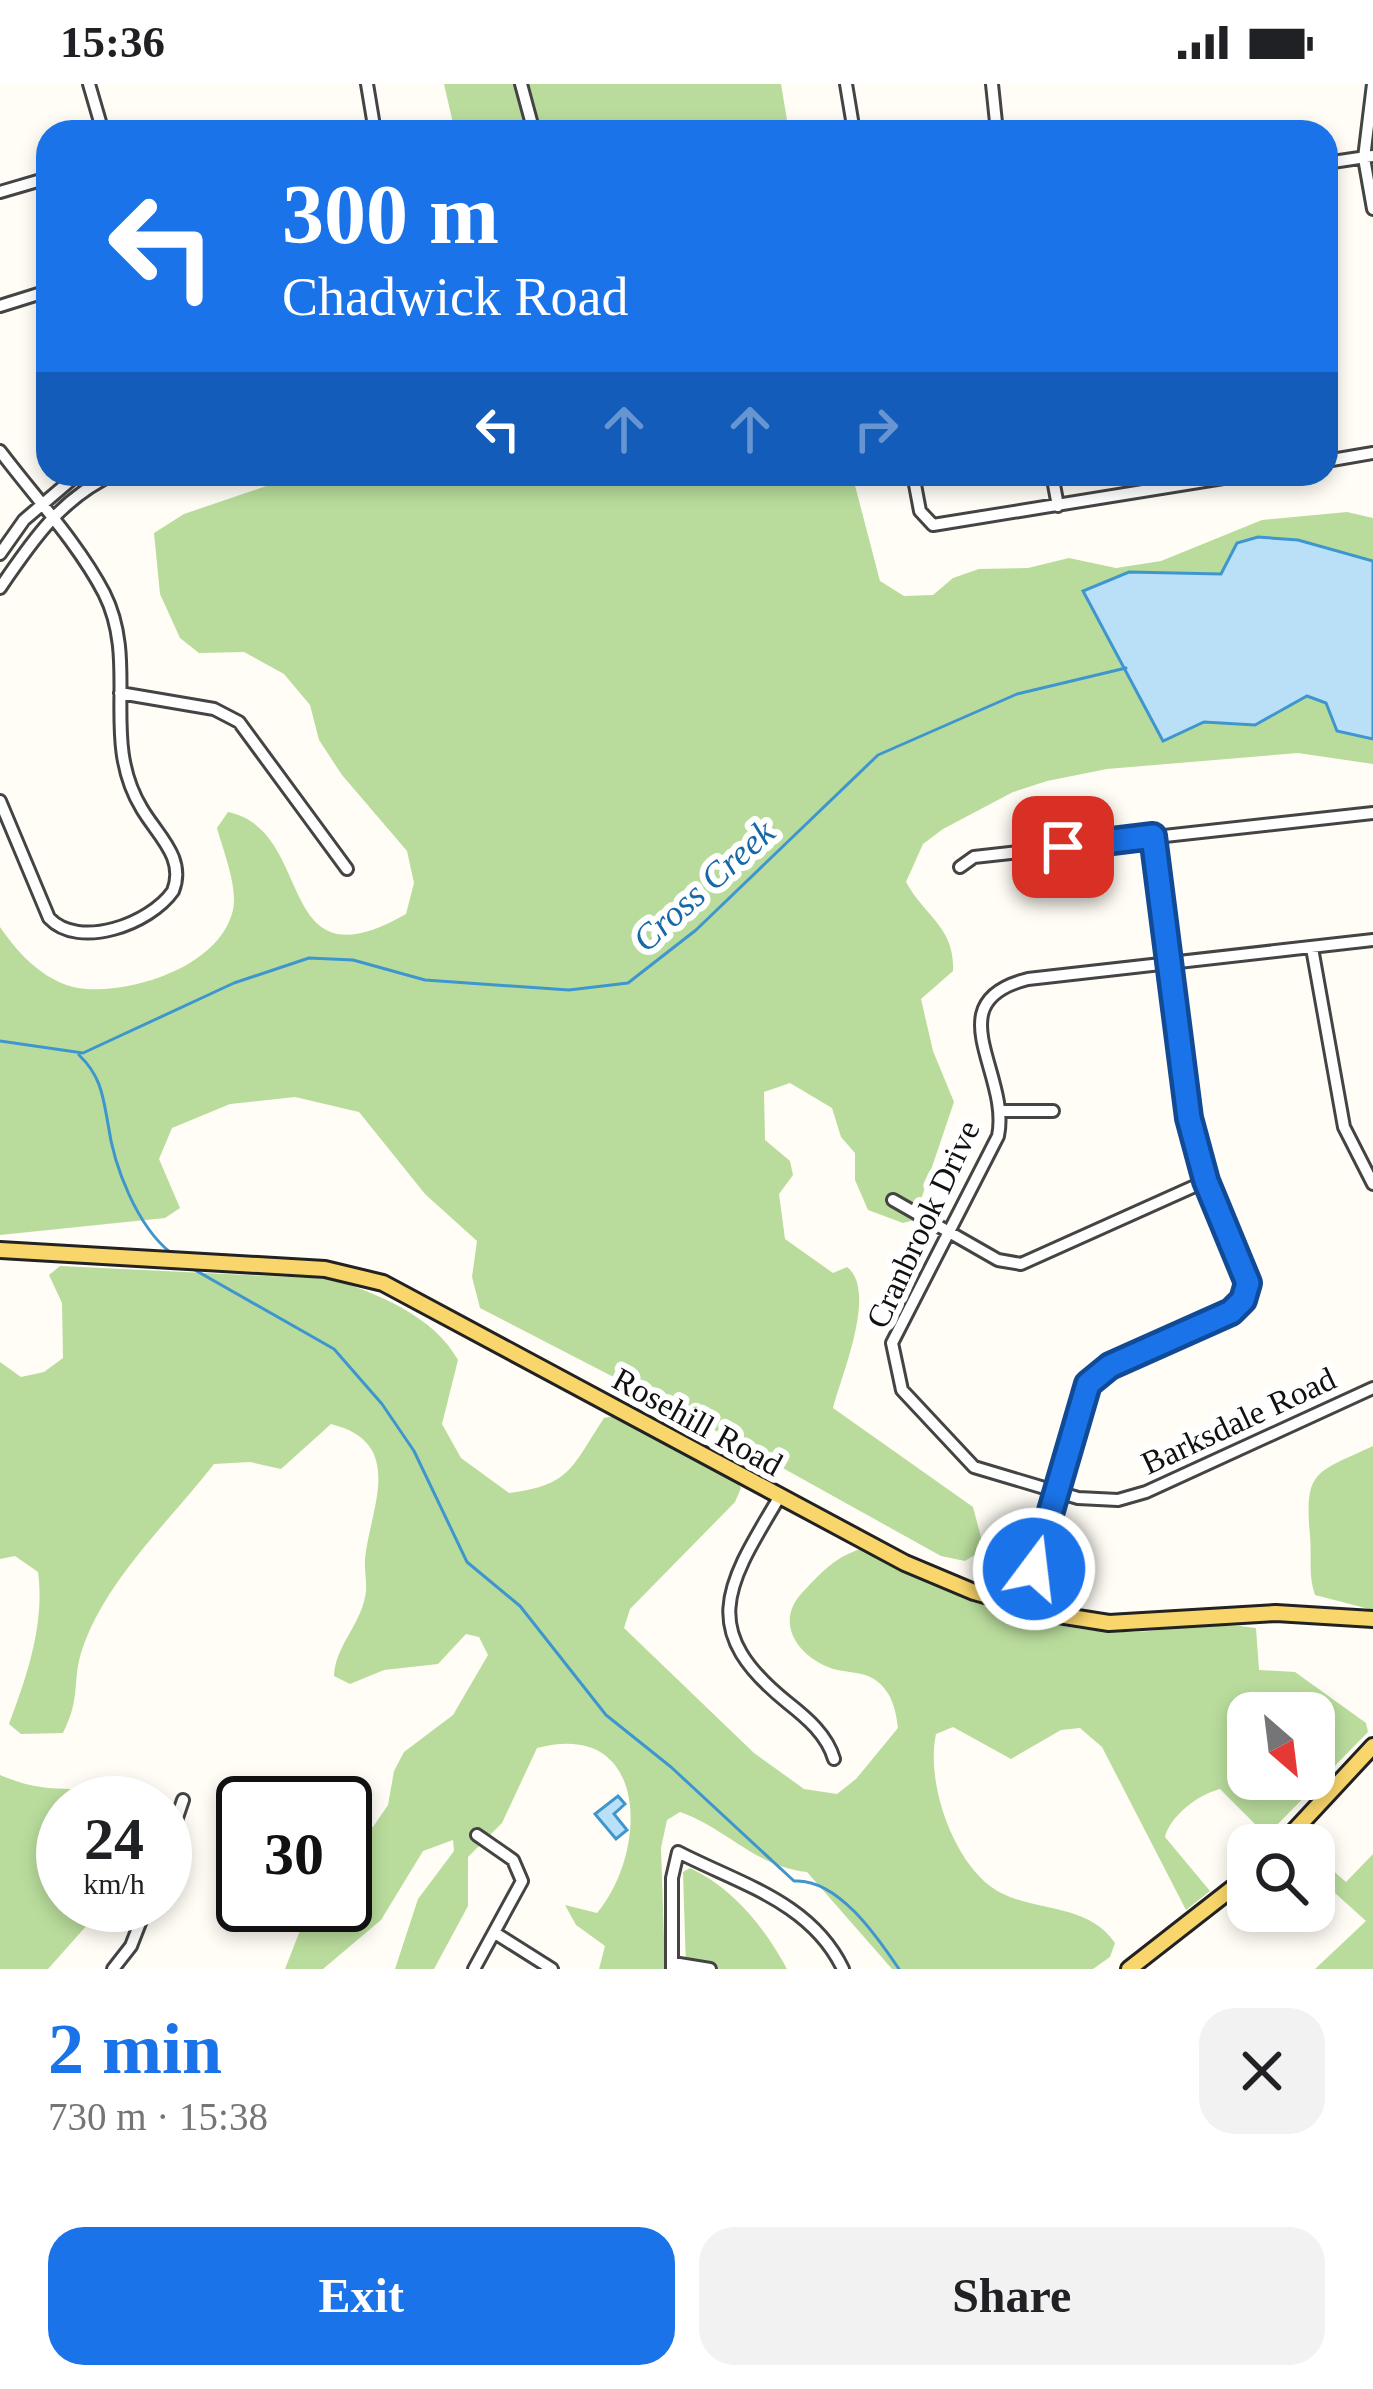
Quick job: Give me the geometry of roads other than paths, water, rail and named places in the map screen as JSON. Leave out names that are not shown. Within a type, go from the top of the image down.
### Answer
[{"type":"main road","name":"Rosehill Road","points":[[0,1250],[275,1265],[361,1276],[405,1292],[936,1577],[1024,1608],[1108,1623],[1276,1613],[1373,1619]]},
{"type":"main road","points":[[1301,1824],[1373,1746]]},
{"type":"main road","points":[[1130,1969],[1227,1893]]},
{"type":"street","points":[[89,84],[100,120]]},
{"type":"street","points":[[367,84],[373,120]]},
{"type":"street","points":[[521,84],[531,120]]},
{"type":"street","points":[[846,84],[852,120]]},
{"type":"street","points":[[992,84],[996,120]]},
{"type":"street","points":[[1373,84],[1369,157],[1373,209]]},
{"type":"street","points":[[1338,161],[1369,157]]},
{"type":"street","points":[[0,192],[36,182]]},
{"type":"street","points":[[0,306],[36,295]]},
{"type":"street","points":[[0,451],[111,609],[123,666],[117,726],[125,772],[176,863],[177,880],[166,901],[95,934],[62,930],[49,918],[0,801]]},
{"type":"street","points":[[1338,459],[1373,453]]},
{"type":"street","points":[[0,554],[40,504],[63,486]]},
{"type":"street","points":[[0,588],[51,518],[91,486]]},
{"type":"street","points":[[915,486],[920,511],[928,523],[1172,486]]},
{"type":"street","points":[[1054,486],[1058,506]]},
{"type":"street","points":[[119,692],[214,709],[239,722],[347,869]]},
{"type":"street","points":[[960,866],[974,857],[1373,813]]},
{"type":"street","points":[[1024,1608],[1078,1405],[1096,1376],[1231,1312],[1243,1300],[1245,1272],[1206,1181],[1178,1069],[1153,836]]},
{"type":"street","name":"Cranbrook Drive","points":[[1055,1492],[974,1467],[902,1390],[892,1355],[894,1332],[991,1158],[1003,1111],[978,1028],[985,1006],[1000,988],[1028,979],[1373,940]]},
{"type":"street","points":[[1312,948],[1344,1127],[1373,1184]]},
{"type":"street","points":[[1003,1111],[1053,1112]]},
{"type":"street","points":[[893,1200],[1004,1262],[1026,1264],[1206,1181]]},
{"type":"street","name":"Barksdale Road","points":[[1055,1492],[1095,1501],[1135,1496],[1373,1388]]},
{"type":"street","points":[[780,1496],[730,1599],[731,1642],[751,1672],[812,1724],[834,1759]]},
{"type":"street","points":[[474,1969],[519,1894],[521,1875],[513,1860],[477,1835]]},
{"type":"street","points":[[710,1969],[672,1966],[671,1878],[677,1852],[797,1909],[816,1925],[843,1969]]},
{"type":"street","points":[[113,1969],[136,1932]]},
{"type":"street","points":[[495,1933],[552,1969]]},
{"type":"water","points":[[1258,537],[1298,540],[1373,561],[1373,739],[1337,731],[1326,703],[1307,696],[1255,725],[1204,722],[1163,741],[1083,591],[1129,572],[1221,574],[1237,543]]},
{"type":"water","points":[[618,1796],[625,1804],[614,1814],[627,1830],[616,1839],[595,1814]]},
{"type":"waterway","name":"Cross Creek","points":[[0,1041],[83,1053],[234,983],[309,958],[353,960],[425,980],[569,990],[628,983],[696,930],[878,755],[1017,694],[1126,668]]},
{"type":"waterway","points":[[79,1055],[100,1087],[129,1194],[148,1228],[171,1253]]},
{"type":"waterway","points":[[188,1266],[334,1349],[382,1404],[414,1451],[467,1562],[520,1606],[606,1715],[671,1767],[794,1881],[826,1889],[841,1899],[899,1969]]}]
